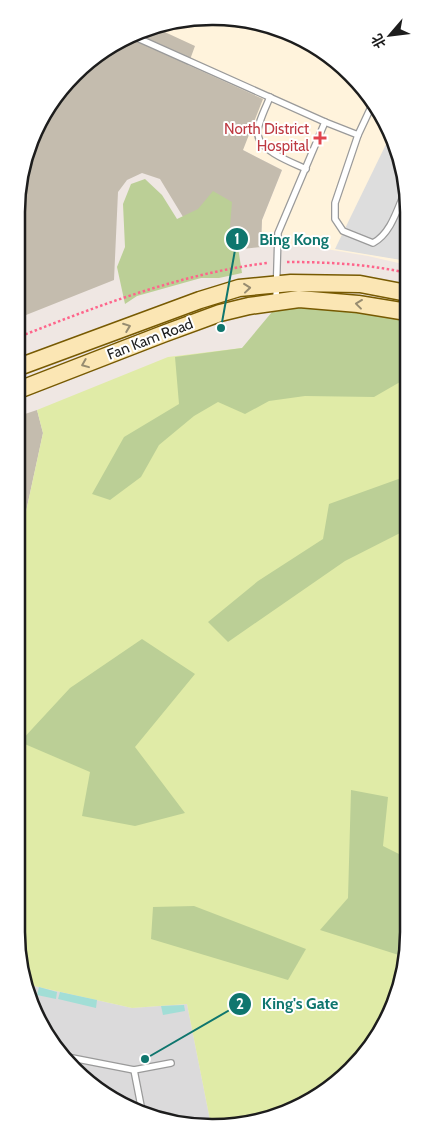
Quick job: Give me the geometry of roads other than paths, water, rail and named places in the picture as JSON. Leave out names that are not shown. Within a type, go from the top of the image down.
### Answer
[{"type":"main road","name":"Fan Kam Road","points":[[25,365],[200,300],[239,288],[291,283],[360,284],[400,292]]},
{"type":"main road","name":"Fan Kam Road","points":[[25,388],[202,320],[249,306],[299,299],[358,304],[400,311]]},
{"type":"lane","points":[[140,39],[358,135]]},
{"type":"lane","points":[[270,97],[258,128],[258,136],[267,149],[306,169]]},
{"type":"lane","points":[[370,110],[358,135],[335,203],[335,219],[343,231],[373,243],[386,234],[400,203]]},
{"type":"lane","points":[[276,301],[278,233],[325,122]]},
{"type":"lane","points":[[75,1059],[134,1070],[170,1063]]},
{"type":"lane","points":[[134,1070],[141,1105]]},
{"type":"water","points":[[39,987],[57,992],[56,999],[37,995]]},
{"type":"water","points":[[60,992],[97,1000],[96,1008],[58,999]]},
{"type":"water","points":[[184,1005],[185,1011],[163,1015],[161,1006]]},
{"type":"place","name":"North District Hospital","points":[[320,138]]},
{"type":"place","name":"Bing Kong","points":[[221,328]]},
{"type":"place","name":"King's Gate","points":[[145,1059]]}]
